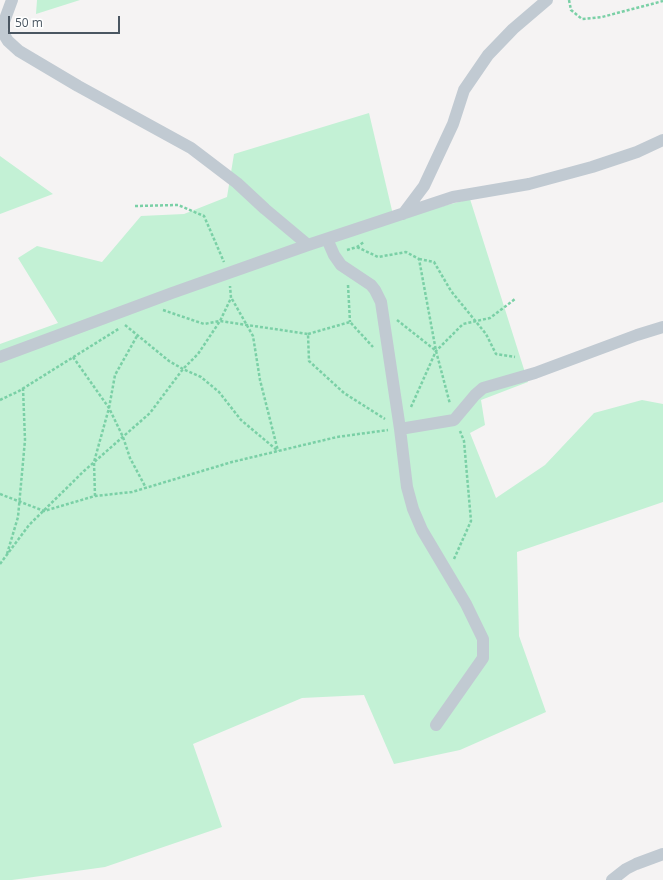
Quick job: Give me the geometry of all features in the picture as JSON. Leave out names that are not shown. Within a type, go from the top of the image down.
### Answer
[{"type":"street","points":[[12,0],[1,30],[8,41],[19,51],[78,86],[191,148],[237,183],[308,245]]},
{"type":"street","points":[[403,214],[424,186],[453,124],[464,90],[488,55],[513,29],[548,0]]},
{"type":"street","points":[[0,356],[308,245],[453,197],[529,184],[592,167],[637,152],[663,140]]},
{"type":"street","points":[[327,239],[334,255],[346,269],[364,280],[376,290],[383,309],[407,488],[413,509],[422,530],[448,572],[484,639],[483,658],[472,676],[436,725]]},
{"type":"street","points":[[400,429],[454,420],[475,394],[483,388],[535,373],[663,326]]},
{"type":"street","points":[[612,880],[631,866],[663,854]]},
{"type":"path","points":[[569,0],[571,10],[582,19],[602,17],[663,1]]},
{"type":"path","points":[[136,206],[178,205],[204,216],[229,273],[231,298],[252,336],[260,380],[278,451]]},
{"type":"path","points":[[357,247],[378,256],[406,252],[419,259],[434,262],[451,290],[486,334],[496,354],[515,357]]},
{"type":"path","points":[[419,259],[436,350],[454,420],[464,441],[471,521],[448,572]]},
{"type":"path","points":[[346,269],[350,322],[375,348]]},
{"type":"path","points":[[0,564],[30,525],[44,510],[94,462],[150,413],[182,369],[198,354],[220,321],[231,298]]},
{"type":"path","points":[[410,409],[436,350],[463,324],[490,318],[515,299]]},
{"type":"path","points":[[383,309],[436,350]]},
{"type":"path","points":[[161,310],[204,324],[220,321],[308,334],[350,322]]},
{"type":"path","points":[[0,400],[23,388],[130,321]]},
{"type":"path","points":[[125,325],[169,361],[182,369],[201,377],[219,392],[241,420],[278,451]]},
{"type":"path","points":[[308,334],[309,361],[344,393],[400,429]]},
{"type":"path","points":[[95,496],[94,462],[109,408],[115,375],[137,336]]},
{"type":"path","points":[[73,357],[109,408],[123,437],[130,458],[146,488]]},
{"type":"path","points":[[6,556],[18,517],[20,501],[25,440],[23,388]]},
{"type":"path","points":[[0,494],[44,510],[95,496],[132,492],[232,462],[337,437],[400,429]]},
{"type":"green space","points":[[37,0],[80,0],[36,14]]},
{"type":"green space","points":[[369,113],[394,219],[470,199],[528,382],[481,400],[485,425],[470,433],[496,498],[545,465],[594,413],[642,400],[663,404],[663,502],[517,552],[519,636],[546,712],[460,750],[394,764],[364,695],[302,698],[193,744],[222,827],[105,867],[12,880],[0,880],[0,344],[58,323],[18,258],[37,246],[102,262],[141,216],[184,214],[227,197],[234,154]]},
{"type":"green space","points":[[0,156],[53,194],[0,214]]}]
